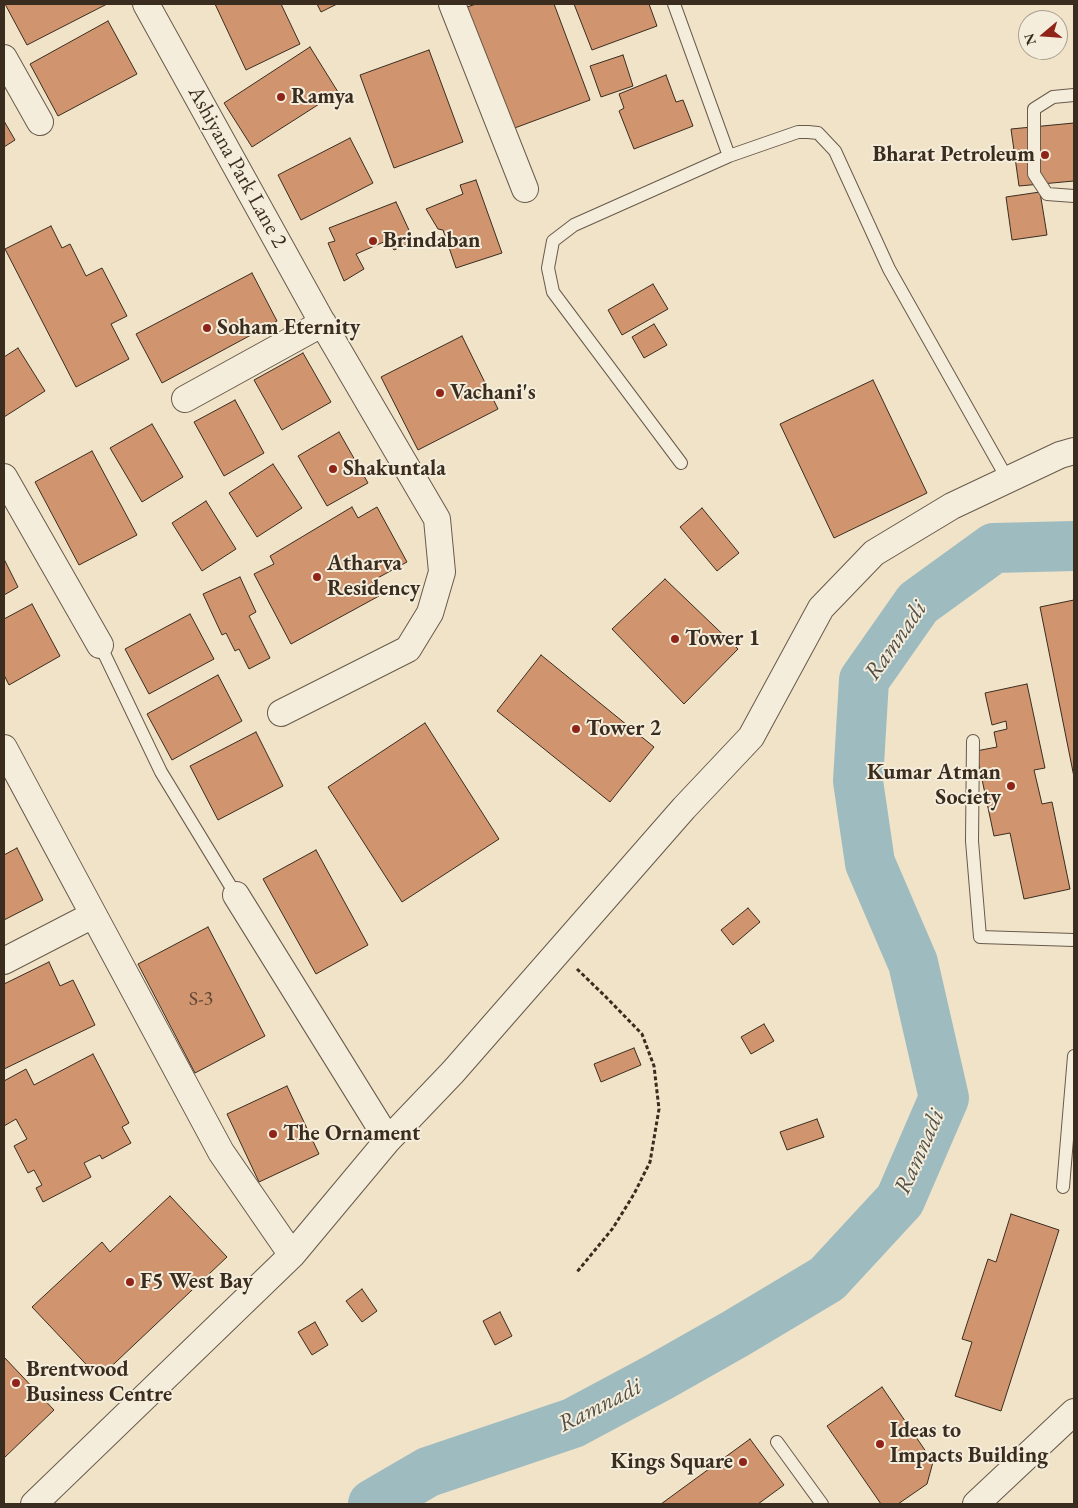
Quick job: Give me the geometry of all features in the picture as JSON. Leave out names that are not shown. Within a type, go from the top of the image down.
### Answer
[{"type":"street","name":"Ashiyana Park Lane 2","points":[[146,4],[325,327],[437,519],[442,572],[430,613],[408,649],[281,713]]},
{"type":"street","points":[[452,4],[525,189]]},
{"type":"street","points":[[4,58],[40,122]]},
{"type":"street","points":[[185,399],[325,327]]},
{"type":"street","points":[[34,1504],[292,1255],[388,1140],[453,1072],[684,808],[751,737],[821,608],[874,553],[952,506],[1074,451]]},
{"type":"street","points":[[4,476],[100,645]]},
{"type":"street","points":[[4,748],[221,1152],[292,1255]]},
{"type":"street","points":[[236,895],[388,1140]]},
{"type":"street","points":[[4,961],[94,915]]},
{"type":"street","points":[[976,1504],[1074,1412]]},
{"type":"lane","points":[[674,4],[729,156]]},
{"type":"lane","points":[[1074,95],[1053,97],[1034,109],[1034,174],[1048,194],[1074,196]]},
{"type":"lane","points":[[681,464],[553,292],[548,268],[553,241],[574,225],[729,156],[798,132],[818,133],[835,151],[889,269],[1008,480]]},
{"type":"lane","points":[[100,645],[161,772],[236,895]]},
{"type":"lane","points":[[973,741],[972,841],[980,937],[1074,940]]},
{"type":"lane","points":[[1063,1188],[1074,1056]]},
{"type":"lane","points":[[777,1442],[822,1504]]},
{"type":"path","points":[[558,952],[642,1034],[654,1066],[659,1109],[650,1162],[634,1194],[613,1228],[577,1272]]},
{"type":"building","points":[[5,4],[107,4],[27,45]]},
{"type":"building","points":[[215,4],[281,4],[300,44],[246,70]]},
{"type":"building","points":[[317,4],[337,4],[321,12]]},
{"type":"building","points":[[476,4],[554,4],[590,100],[512,129],[467,7]]},
{"type":"building","points":[[574,4],[649,4],[657,26],[592,50]]},
{"type":"building","points":[[108,21],[137,74],[58,116],[30,64]]},
{"type":"building","name":"Ramya","points":[[310,47],[338,92],[252,147],[224,103]]},
{"type":"building","points":[[429,50],[463,142],[394,168],[360,75]]},
{"type":"building","points":[[623,55],[633,86],[601,97],[590,66]]},
{"type":"building","points":[[666,75],[676,102],[683,100],[693,126],[634,149],[619,111],[624,108],[619,94]]},
{"type":"building","points":[[4,121],[15,140],[4,147]]},
{"type":"building","name":"Bharat Petroleum","points":[[1074,123],[1074,181],[1019,186],[1011,129]]},
{"type":"building","points":[[350,138],[373,183],[301,220],[278,175]]},
{"type":"building","points":[[476,180],[502,253],[456,268],[443,230],[438,229],[426,209],[463,194],[460,185]]},
{"type":"building","points":[[1040,192],[1047,235],[1012,240],[1006,197]]},
{"type":"building","name":"Brindaban","points":[[396,202],[414,241],[394,250],[386,241],[356,254],[364,269],[344,281],[328,243],[335,241],[329,228]]},
{"type":"building","points":[[51,226],[62,248],[70,244],[86,276],[102,268],[127,316],[111,324],[129,359],[76,387],[5,249]]},
{"type":"building","name":"Soham Eternity","points":[[252,273],[277,321],[162,383],[136,334]]},
{"type":"building","points":[[653,284],[668,309],[622,335],[608,310]]},
{"type":"building","points":[[654,324],[667,345],[644,358],[632,337]]},
{"type":"building","name":"Vachani's","points":[[462,336],[498,409],[418,450],[381,377]]},
{"type":"building","points":[[18,348],[45,391],[4,417],[4,357]]},
{"type":"building","points":[[303,353],[331,402],[282,430],[254,380]]},
{"type":"building","points":[[873,380],[927,493],[834,538],[780,424]]},
{"type":"building","points":[[235,400],[264,453],[224,476],[194,422]]},
{"type":"building","points":[[152,424],[183,477],[142,502],[110,448]]},
{"type":"building","name":"Shakuntala","points":[[339,432],[368,483],[327,506],[298,456]]},
{"type":"building","points":[[92,451],[137,535],[79,565],[35,482]]},
{"type":"building","points":[[273,464],[302,508],[257,537],[229,493]]},
{"type":"building","points":[[206,501],[236,549],[202,571],[172,523]]},
{"type":"building","name":"Atharva Residency","points":[[352,507],[358,518],[377,507],[407,562],[372,581],[379,596],[291,644],[254,574],[274,564],[270,556]]},
{"type":"building","points":[[702,508],[739,553],[717,571],[680,527]]},
{"type":"building","points":[[4,559],[18,587],[4,595]]},
{"type":"building","points":[[240,577],[256,612],[249,616],[270,658],[249,669],[239,649],[235,651],[226,633],[222,635],[203,594]]},
{"type":"building","name":"Tower 1","points":[[665,579],[738,649],[684,704],[612,629]]},
{"type":"building","points":[[1074,600],[1074,777],[1040,607]]},
{"type":"building","points":[[32,604],[60,656],[9,685],[4,675],[4,619]]},
{"type":"building","points":[[190,614],[214,659],[149,694],[125,649]]},
{"type":"building","name":"Tower 2","points":[[541,655],[654,747],[610,802],[497,711]]},
{"type":"building","points":[[218,675],[242,721],[172,760],[147,714]]},
{"type":"building","name":"Kumar Atman Society","points":[[1027,684],[1045,768],[1034,770],[1042,804],[1052,802],[1070,889],[1024,899],[1010,833],[994,836],[976,751],[997,747],[994,732],[1007,729],[1006,721],[992,725],[985,693]]},
{"type":"building","points":[[425,723],[499,839],[402,902],[328,787]]},
{"type":"building","points":[[256,732],[283,786],[218,820],[190,766]]},
{"type":"building","points":[[17,848],[43,900],[4,920],[4,855]]},
{"type":"building","points":[[316,850],[368,945],[316,974],[263,879]]},
{"type":"building","points":[[748,908],[760,922],[733,945],[721,930]]},
{"type":"building","points":[[208,927],[265,1036],[195,1073],[138,964]]},
{"type":"building","points":[[49,962],[60,986],[73,980],[95,1025],[4,1069],[4,984]]},
{"type":"building","points":[[764,1024],[774,1041],[751,1054],[741,1037]]},
{"type":"building","points":[[634,1048],[641,1065],[601,1082],[594,1064]]},
{"type":"building","points":[[93,1054],[129,1123],[122,1127],[131,1143],[102,1159],[100,1155],[84,1163],[91,1177],[43,1202],[36,1188],[42,1185],[34,1170],[28,1173],[14,1146],[27,1139],[16,1119],[4,1126],[4,1081],[26,1069],[34,1085]]},
{"type":"building","name":"The Ornament","points":[[287,1086],[319,1154],[259,1182],[227,1114]]},
{"type":"building","points":[[817,1119],[824,1137],[787,1150],[780,1132]]},
{"type":"building","name":"F5 West Bay","points":[[170,1196],[227,1257],[99,1378],[32,1307],[102,1242],[110,1252]]},
{"type":"building","points":[[1011,1214],[1059,1230],[1001,1411],[955,1396],[972,1342],[962,1339],[988,1259],[996,1262]]},
{"type":"building","points":[[362,1289],[377,1311],[362,1322],[346,1301]]},
{"type":"building","points":[[500,1312],[512,1336],[495,1345],[483,1321]]},
{"type":"building","points":[[315,1322],[328,1345],[312,1355],[298,1332]]},
{"type":"building","name":"Brentwood Business Centre","points":[[4,1357],[54,1410],[4,1458]]},
{"type":"building","name":"Ideas to Impacts Building","points":[[882,1387],[933,1462],[927,1484],[898,1504],[881,1504],[827,1426]]},
{"type":"building","name":"Kings Square","points":[[750,1439],[784,1485],[758,1504],[661,1504]]},
{"type":"waterway","name":"Ramnadi","points":[[373,1504],[428,1472],[573,1423],[735,1334],[827,1279],[900,1200],[944,1098],[913,963],[870,863],[858,781],[864,680],[918,603],[994,548],[1074,546]]},
{"type":"place","name":"Ramya","points":[[281,97]]},
{"type":"place","name":"Bharat Petroleum","points":[[1045,155]]},
{"type":"place","name":"Brindaban","points":[[373,241]]},
{"type":"place","name":"Soham Eternity","points":[[207,328]]},
{"type":"place","name":"Vachani's","points":[[440,393]]},
{"type":"place","name":"Shakuntala","points":[[333,469]]},
{"type":"place","name":"Atharva Residency","points":[[317,577]]},
{"type":"place","name":"Tower 1","points":[[675,639]]},
{"type":"place","name":"Tower 2","points":[[576,729]]},
{"type":"place","name":"Kumar Atman Society","points":[[1011,786]]},
{"type":"place","name":"The Ornament","points":[[273,1134]]},
{"type":"place","name":"F5 West Bay","points":[[130,1282]]},
{"type":"place","name":"Brentwood Business Centre","points":[[16,1383]]},
{"type":"place","name":"Ideas to Impacts Building","points":[[880,1444]]},
{"type":"place","name":"Kings Square","points":[[743,1462]]}]
